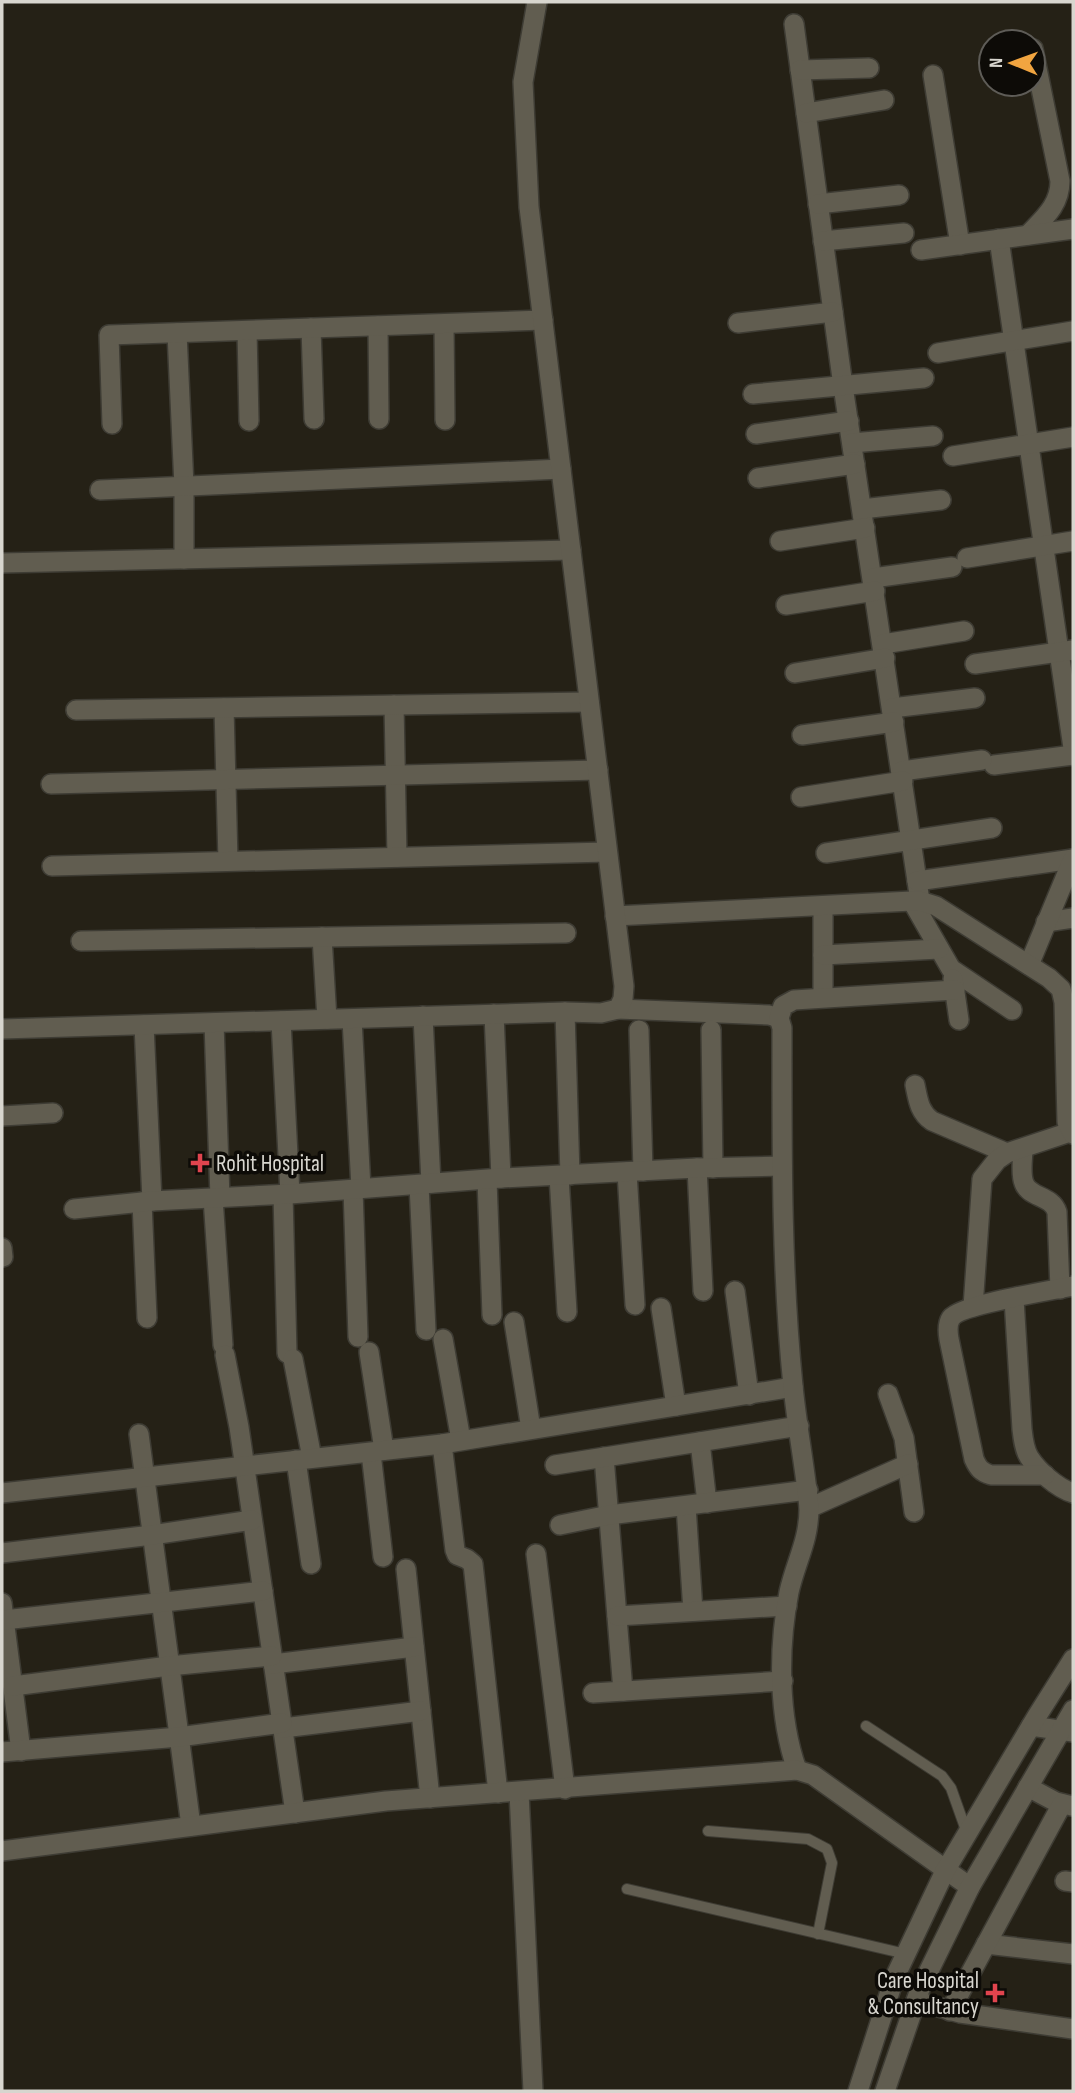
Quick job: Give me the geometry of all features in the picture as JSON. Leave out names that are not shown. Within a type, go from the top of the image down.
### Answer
[{"type":"street","points":[[537,2],[523,82],[529,207],[624,986],[623,999],[618,1009]]},
{"type":"street","points":[[794,24],[843,386],[903,776],[916,894],[939,949],[951,969],[959,1020]]},
{"type":"street","points":[[800,70],[869,68]]},
{"type":"street","points":[[933,75],[960,245]]},
{"type":"street","points":[[1028,235],[1057,203],[1060,192],[1043,98]]},
{"type":"street","points":[[806,113],[884,100]]},
{"type":"street","points":[[818,204],[898,195]]},
{"type":"street","points":[[921,250],[1073,229]]},
{"type":"street","points":[[823,241],[904,233]]},
{"type":"street","points":[[999,239],[1044,545],[1066,651],[1073,748]]},
{"type":"street","points":[[738,323],[833,312]]},
{"type":"street","points":[[112,424],[108,335],[543,320]]},
{"type":"street","points":[[444,324],[445,420]]},
{"type":"street","points":[[378,326],[379,419]]},
{"type":"street","points":[[311,328],[314,419]]},
{"type":"street","points":[[247,331],[249,421]]},
{"type":"street","points":[[937,353],[1073,331]]},
{"type":"street","points":[[177,333],[184,486],[184,559]]},
{"type":"street","points":[[753,394],[924,378]]},
{"type":"street","points":[[756,434],[849,421]]},
{"type":"street","points":[[852,443],[933,436]]},
{"type":"street","points":[[953,456],[1073,437]]},
{"type":"street","points":[[758,478],[855,464]]},
{"type":"street","points":[[100,490],[561,469]]},
{"type":"street","points":[[780,541],[941,500]]},
{"type":"street","points":[[786,605],[959,562],[1073,541]]},
{"type":"street","points":[[2,564],[571,550]]},
{"type":"street","points":[[795,673],[964,631]]},
{"type":"street","points":[[975,664],[1066,651]]},
{"type":"street","points":[[802,735],[975,698]]},
{"type":"street","points":[[76,710],[589,702]]},
{"type":"street","points":[[394,705],[397,857]]},
{"type":"street","points":[[224,708],[228,861]]},
{"type":"street","points":[[801,797],[988,762],[1073,755]]},
{"type":"street","points":[[51,784],[598,770]]},
{"type":"street","points":[[826,853],[992,828]]},
{"type":"street","points":[[52,866],[607,852]]},
{"type":"street","points":[[615,916],[823,906],[916,894],[1073,859]]},
{"type":"street","points":[[1029,965],[1073,859]]},
{"type":"street","points":[[916,894],[1049,978],[1060,989],[1064,1002],[1067,1122],[1072,1133],[1015,1150],[997,1160],[982,1179],[973,1307]]},
{"type":"street","points":[[823,906],[823,997]]},
{"type":"street","points":[[1046,922],[1073,919]]},
{"type":"street","points":[[81,941],[566,933]]},
{"type":"street","points":[[322,937],[327,1019]]},
{"type":"street","points":[[823,955],[939,949]]},
{"type":"street","points":[[951,969],[1012,1010]]},
{"type":"street","points":[[797,1770],[789,1748],[783,1681],[787,1606],[806,1544],[809,1523],[793,1387],[786,1291],[782,1028],[779,1018],[783,1006],[788,1002],[823,997],[955,990]]},
{"type":"street","points":[[2,1029],[601,1013],[618,1009],[769,1015],[779,1018]]},
{"type":"street","points":[[565,1012],[567,1312]]},
{"type":"street","points":[[492,1315],[494,1014]]},
{"type":"street","points":[[423,1016],[425,1184],[434,1334],[461,1440]]},
{"type":"street","points":[[352,1019],[363,1345],[378,1452],[383,1557]]},
{"type":"street","points":[[281,1021],[290,1356],[304,1459],[311,1564]]},
{"type":"street","points":[[214,1023],[216,1198],[224,1350],[244,1465],[295,1813]]},
{"type":"street","points":[[144,1025],[146,1318]]},
{"type":"street","points":[[635,1305],[639,1030]]},
{"type":"street","points":[[703,1291],[711,1030]]},
{"type":"street","points":[[915,1085],[921,1111],[932,1121],[1015,1150]]},
{"type":"street","points":[[2,1116],[53,1113]]},
{"type":"street","points":[[1015,1150],[1025,1186],[1052,1202],[1058,1212],[1067,1288],[973,1307],[956,1313],[951,1318],[948,1332],[974,1459],[983,1473],[1045,1475]]},
{"type":"street","points":[[74,1209],[494,1179],[782,1166]]},
{"type":"street","points":[[735,1291],[749,1395]]},
{"type":"street","points":[[1014,1298],[1023,1440],[1029,1457],[1045,1475],[1073,1493]]},
{"type":"street","points":[[661,1308],[676,1406]]},
{"type":"street","points":[[514,1322],[531,1429]]},
{"type":"street","points":[[2,1493],[442,1444],[793,1387]]},
{"type":"street","points":[[888,1394],[900,1424],[914,1512]]},
{"type":"street","points":[[555,1465],[799,1426]]},
{"type":"street","points":[[139,1434],[191,1826]]},
{"type":"street","points":[[700,1442],[707,1503]]},
{"type":"street","points":[[442,1444],[455,1549],[457,1555],[473,1564],[498,1793]]},
{"type":"street","points":[[604,1457],[622,1691]]},
{"type":"street","points":[[560,1525],[609,1515],[707,1503],[808,1499],[908,1464]]},
{"type":"street","points":[[686,1506],[693,1611]]},
{"type":"street","points":[[2,1553],[252,1520]]},
{"type":"street","points":[[536,1554],[565,1789]]},
{"type":"street","points":[[406,1569],[430,1798]]},
{"type":"street","points":[[263,1591],[161,1602],[2,1608],[9,1681],[11,1751],[178,1737],[421,1711]]},
{"type":"street","points":[[617,1616],[787,1606]]},
{"type":"street","points":[[9,1681],[414,1647]]},
{"type":"street","points":[[858,2091],[894,1979],[945,1871],[1073,1659]]},
{"type":"street","points":[[593,1693],[783,1681]]},
{"type":"street","points":[[886,2091],[916,2001],[970,1887],[1028,1787],[1067,1732],[1073,1710]]},
{"type":"street","points":[[1031,1726],[1067,1732]]},
{"type":"street","points":[[2,1851],[386,1801],[797,1770],[813,1774],[970,1887]]},
{"type":"street","points":[[950,2011],[1067,1805],[1028,1787]]},
{"type":"street","points":[[519,1792],[533,2091]]},
{"type":"street","points":[[986,1944],[1073,1954]]},
{"type":"street","points":[[916,2001],[950,2011],[1073,2029]]},
{"type":"lane","points":[[866,1727],[942,1776],[951,1788],[968,1833]]},
{"type":"lane","points":[[708,1831],[808,1839],[827,1849],[832,1863],[818,1934]]},
{"type":"lane","points":[[627,1889],[906,1954]]},
{"type":"place","name":"Rohit Hospital","points":[[200,1163]]},
{"type":"place","name":"Care Hospital & Consultancy","points":[[995,1993]]}]
